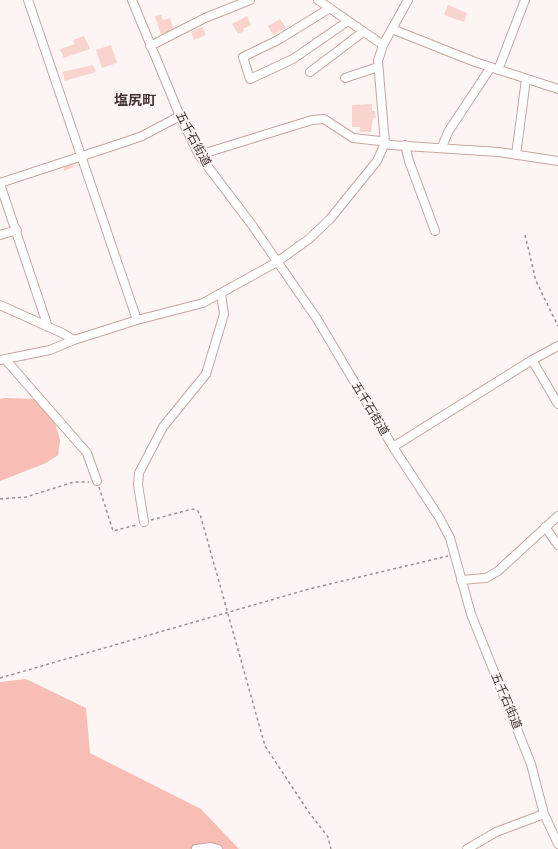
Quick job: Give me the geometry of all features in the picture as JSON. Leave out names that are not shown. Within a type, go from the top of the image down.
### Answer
[{"type":"street","points":[[28,0],[137,320]]},
{"type":"street","name":"五千石街道","points":[[132,0],[180,116],[199,155],[252,225],[317,319],[394,448],[440,517],[450,538],[461,580],[489,660],[531,764],[544,814],[558,844]]},
{"type":"street","points":[[150,46],[205,18],[250,0]]},
{"type":"street","points":[[318,0],[383,45]]},
{"type":"street","points":[[3,359],[50,350],[74,340],[137,320],[202,302],[221,294],[277,262],[309,239],[330,219],[377,161],[385,143],[382,88],[378,61],[383,45],[408,0]]},
{"type":"street","points":[[442,147],[448,132],[495,68],[525,0]]},
{"type":"street","points":[[330,8],[278,40],[243,58],[250,79],[293,59],[348,21]]},
{"type":"street","points":[[392,29],[495,68],[558,89]]},
{"type":"street","points":[[310,72],[363,32]]},
{"type":"street","points":[[345,78],[378,67]]},
{"type":"street","points":[[516,155],[526,79]]},
{"type":"street","points":[[48,327],[0,184],[142,136],[180,116]]},
{"type":"street","points":[[199,155],[312,120],[324,119],[353,138],[406,145],[492,151],[558,161]]},
{"type":"street","points":[[406,145],[409,161],[435,231]]},
{"type":"street","points":[[0,235],[16,230]]},
{"type":"street","points":[[144,522],[138,485],[139,473],[163,427],[206,374],[224,314],[221,294]]},
{"type":"street","points":[[0,305],[74,340]]},
{"type":"street","points":[[394,448],[532,360],[558,346]]},
{"type":"street","points":[[3,359],[87,453],[97,481]]},
{"type":"street","points":[[532,360],[558,404]]},
{"type":"street","points":[[461,580],[486,578],[498,572],[558,516]]},
{"type":"street","points":[[545,528],[558,544]]},
{"type":"street","points":[[467,849],[496,832],[544,814]]},
{"type":"street","points":[[196,849],[211,847],[218,849]]},
{"type":"path","points":[[525,235],[536,281],[558,326]]},
{"type":"path","points":[[0,499],[26,497],[74,482],[97,481],[113,531],[192,509],[197,510],[200,514],[265,746],[308,811],[328,837],[331,849]]},
{"type":"path","points":[[0,678],[228,614],[309,589],[454,554]]},
{"type":"shaded area","points":[[0,399],[39,399],[48,409],[55,423],[60,440],[58,455],[46,463],[0,481]]},
{"type":"shaded area","points":[[26,679],[86,708],[90,753],[201,809],[239,849],[0,849],[0,682]]},
{"type":"building","points":[[448,5],[467,13],[464,22],[444,15]]},
{"type":"building","points":[[161,15],[163,20],[170,18],[174,31],[161,35],[155,16]]},
{"type":"building","points":[[247,16],[251,25],[243,29],[244,31],[238,34],[232,24]]},
{"type":"building","points":[[280,19],[286,28],[273,35],[268,26]]},
{"type":"building","points":[[202,27],[206,35],[194,40],[191,32]]},
{"type":"building","points":[[84,36],[90,49],[64,58],[60,49],[75,44],[73,40]]},
{"type":"building","points":[[111,45],[117,63],[102,68],[96,50]]},
{"type":"building","points":[[93,65],[96,72],[65,81],[62,72]]},
{"type":"building","points":[[372,104],[372,111],[375,111],[376,118],[373,118],[371,132],[360,132],[360,127],[352,127],[352,105]]},
{"type":"building","points":[[73,163],[74,167],[64,171],[63,166]]},
{"type":"district","name":"塩尻町","points":[[135,101]]}]
